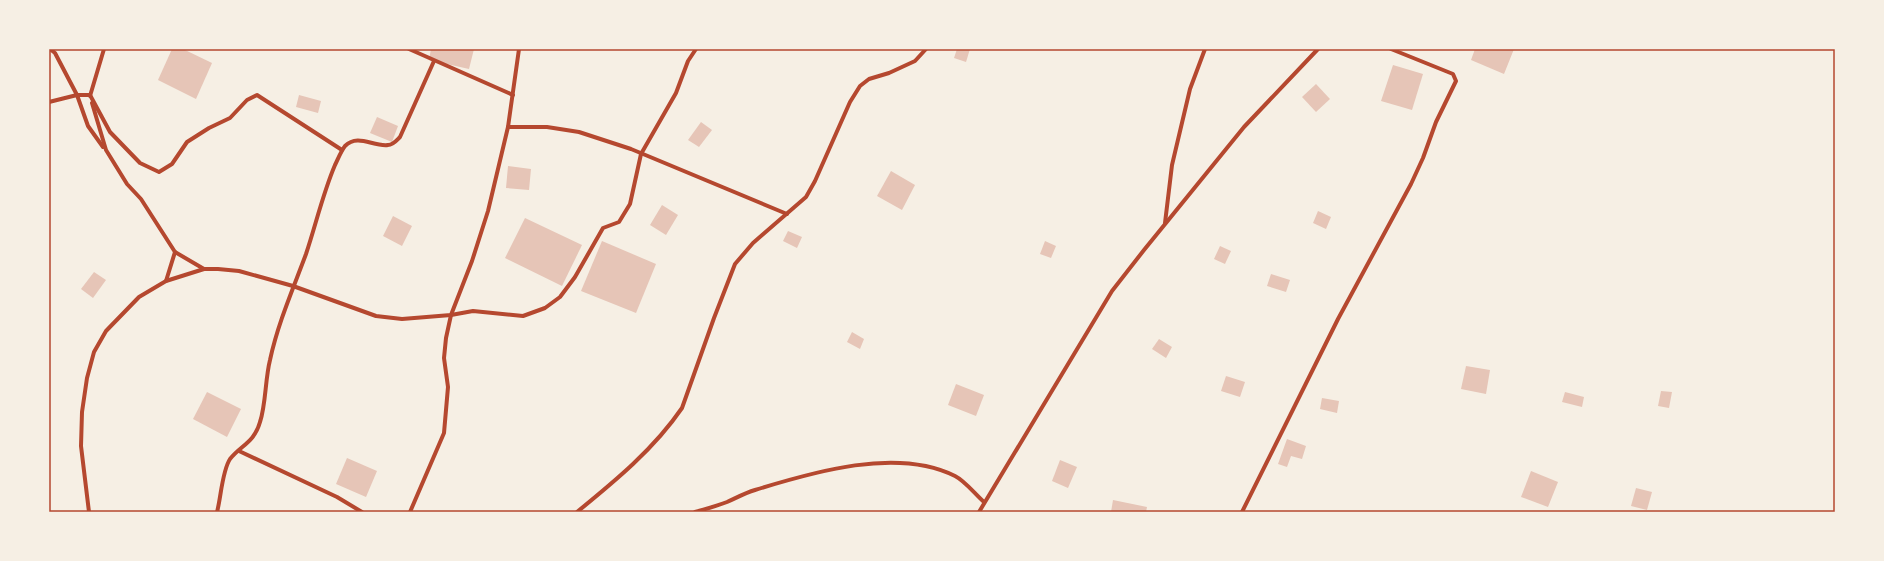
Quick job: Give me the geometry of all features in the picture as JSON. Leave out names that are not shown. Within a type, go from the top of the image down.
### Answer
[{"type":"street","points":[[50,49],[55,53],[77,95],[88,126],[176,252],[204,269]]},
{"type":"street","points":[[104,49],[90,95],[106,150]]},
{"type":"street","points":[[409,49],[513,95]]},
{"type":"street","points":[[410,512],[444,433],[448,387],[444,358],[446,338],[451,315],[477,247],[488,211],[508,127],[519,49]]},
{"type":"street","points":[[89,512],[81,446],[82,412],[87,378],[94,352],[106,331],[122,312],[139,297],[166,281],[204,269],[239,271],[293,286],[376,316],[402,319],[451,315],[473,311],[523,316],[546,308],[560,298],[575,277],[603,228],[619,222],[630,204],[641,154],[676,94],[688,61],[696,49]]},
{"type":"street","points":[[577,512],[623,474],[673,421],[682,408],[688,395],[716,311],[735,264],[753,243],[806,198],[850,102],[860,86],[869,79],[889,73],[915,61],[926,49]]},
{"type":"street","points":[[1165,223],[1172,164],[1190,90],[1205,49]]},
{"type":"street","points":[[979,512],[1112,291],[1165,223],[1244,127],[1318,49]]},
{"type":"street","points":[[1242,512],[1342,312],[1411,184],[1423,158],[1436,122],[1456,81],[1453,74],[1391,49]]},
{"type":"street","points":[[217,512],[229,460],[248,444],[255,435],[260,422],[265,380],[270,357],[293,286],[306,254],[328,180],[342,150],[352,141],[358,140],[388,146],[394,143],[400,137],[434,61]]},
{"type":"street","points":[[49,102],[77,95],[90,95]]},
{"type":"street","points":[[90,95],[110,132],[140,162],[159,172],[172,164],[186,142],[209,128],[230,118],[247,100],[257,95],[342,150]]},
{"type":"street","points":[[508,127],[547,127],[579,132],[641,154],[787,214]]},
{"type":"street","points":[[166,281],[176,252]]},
{"type":"street","points":[[239,451],[337,497],[362,512]]},
{"type":"street","points":[[695,512],[725,503],[753,490],[817,473],[875,463],[906,463],[937,468],[956,476],[984,502]]},
{"type":"building","points":[[172,49],[183,49],[212,63],[196,99],[158,80]]},
{"type":"building","points":[[431,49],[474,49],[469,69],[429,60]]},
{"type":"building","points":[[957,49],[970,49],[966,62],[954,58]]},
{"type":"building","points":[[1475,49],[1514,49],[1504,74],[1471,60]]},
{"type":"building","points":[[1393,65],[1423,74],[1412,110],[1381,101]]},
{"type":"building","points":[[1316,84],[1330,99],[1316,112],[1302,97]]},
{"type":"building","points":[[299,95],[321,101],[318,113],[296,107]]},
{"type":"building","points":[[377,117],[398,126],[392,142],[370,133]]},
{"type":"building","points":[[701,122],[712,130],[699,147],[688,140]]},
{"type":"building","points":[[508,166],[531,169],[529,190],[506,188]]},
{"type":"building","points":[[891,171],[915,185],[902,210],[877,196]]},
{"type":"building","points":[[662,205],[678,215],[666,235],[650,225]]},
{"type":"building","points":[[1318,211],[1331,217],[1326,229],[1313,223]]},
{"type":"building","points":[[393,216],[412,226],[402,246],[383,236]]},
{"type":"building","points":[[525,218],[582,245],[562,286],[505,258]]},
{"type":"building","points":[[788,231],[802,237],[797,248],[783,241]]},
{"type":"building","points":[[602,241],[656,264],[636,313],[581,291]]},
{"type":"building","points":[[1045,241],[1056,246],[1051,258],[1040,254]]},
{"type":"building","points":[[1220,246],[1231,251],[1225,264],[1214,259]]},
{"type":"building","points":[[94,272],[106,280],[93,298],[81,289]]},
{"type":"building","points":[[1271,274],[1290,280],[1286,292],[1267,286]]},
{"type":"building","points":[[852,332],[864,339],[860,349],[847,342]]},
{"type":"building","points":[[1159,339],[1172,347],[1166,358],[1152,349]]},
{"type":"building","points":[[1466,366],[1490,370],[1486,394],[1461,389]]},
{"type":"building","points":[[1226,376],[1245,382],[1240,397],[1221,391]]},
{"type":"building","points":[[956,384],[984,395],[976,416],[948,405]]},
{"type":"building","points":[[1661,391],[1672,392],[1669,408],[1658,406]]},
{"type":"building","points":[[207,392],[241,409],[227,437],[193,419]]},
{"type":"building","points":[[1565,392],[1584,397],[1582,407],[1562,402]]},
{"type":"building","points":[[1322,398],[1339,401],[1337,413],[1320,409]]},
{"type":"building","points":[[1287,439],[1306,446],[1302,459],[1291,456],[1287,467],[1278,464]]},
{"type":"building","points":[[347,458],[377,471],[366,497],[336,484]]},
{"type":"building","points":[[1060,460],[1077,467],[1068,488],[1052,481]]},
{"type":"building","points":[[1531,471],[1558,482],[1548,507],[1521,497]]},
{"type":"building","points":[[1636,488],[1652,492],[1647,510],[1631,506]]},
{"type":"building","points":[[1113,500],[1147,507],[1146,512],[1111,512]]}]
